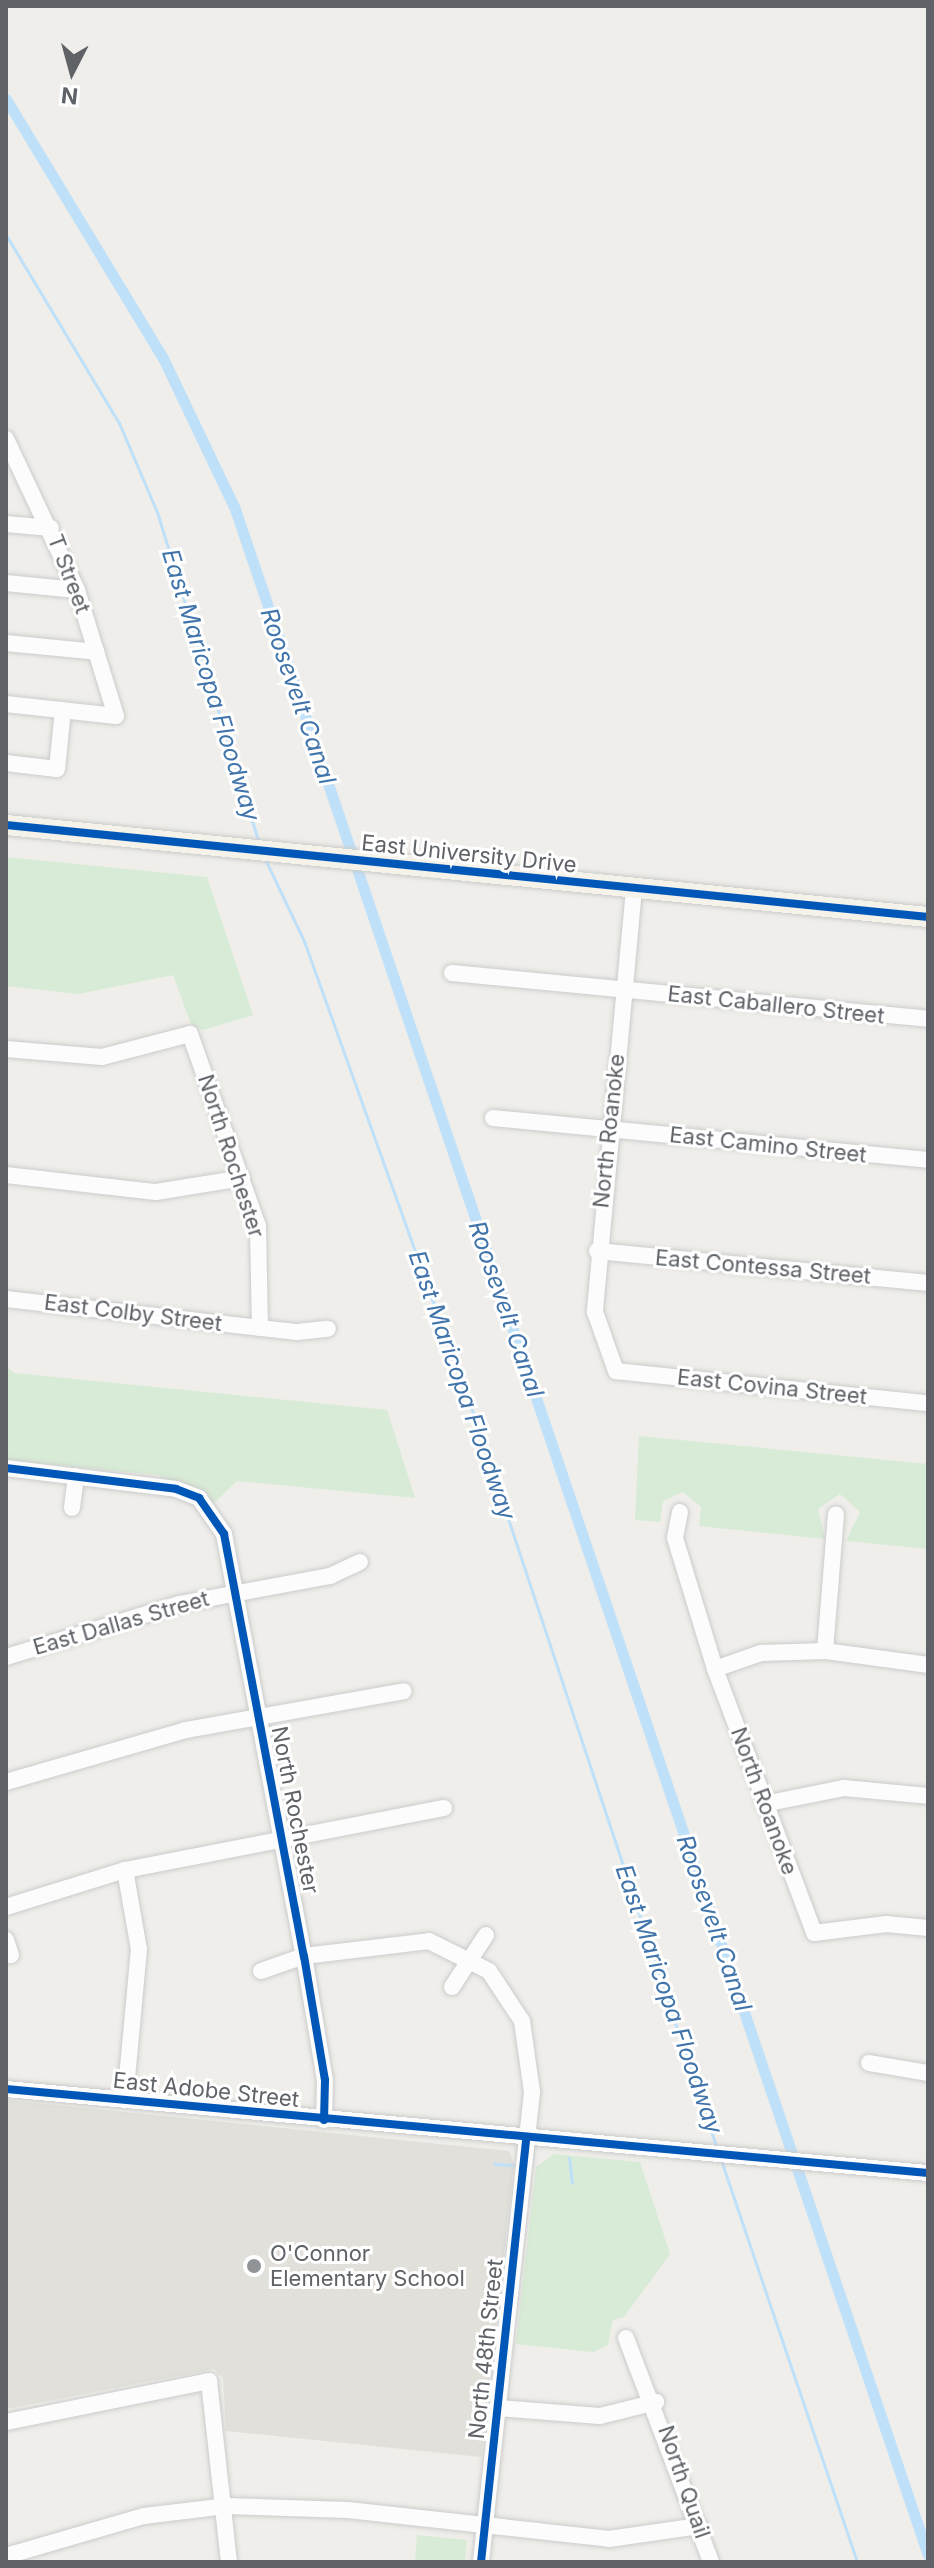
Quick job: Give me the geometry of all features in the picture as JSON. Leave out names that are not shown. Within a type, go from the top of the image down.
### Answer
[{"type":"main road","name":"East University Drive","points":[[6,825],[928,917]]},
{"type":"street","name":"T Street","points":[[6,439],[13,463],[51,528],[77,590],[116,716],[63,710]]},
{"type":"street","points":[[6,524],[51,528]]},
{"type":"street","points":[[6,583],[77,590]]},
{"type":"street","points":[[6,643],[97,652]]},
{"type":"street","points":[[6,704],[63,710],[57,769],[6,763]]},
{"type":"street","name":"North Roanoke","points":[[616,1371],[595,1312],[597,1251],[634,889]]},
{"type":"street","name":"East Caballero Street","points":[[452,973],[928,1019]]},
{"type":"street","name":"North Rochester","points":[[6,1049],[102,1057],[190,1034],[242,1178],[264,1268],[260,1328]]},
{"type":"street","name":"East Camino Street","points":[[493,1118],[928,1160]]},
{"type":"street","points":[[6,1175],[156,1192],[242,1178]]},
{"type":"street","name":"East Contessa Street","points":[[597,1251],[928,1283]]},
{"type":"street","name":"East Colby Street","points":[[6,1299],[260,1328],[328,1329]]},
{"type":"street","name":"East Covina Street","points":[[616,1371],[928,1403]]},
{"type":"street","points":[[6,1468],[76,1476],[72,1508]]},
{"type":"street","name":"North Rochester","points":[[76,1476],[176,1489],[211,1511],[237,1591],[325,2080],[324,2120]]},
{"type":"street","name":"North Roanoke","points":[[680,1512],[675,1538],[715,1669],[814,1933],[886,1924],[928,1928]]},
{"type":"street","points":[[825,1651],[836,1514]]},
{"type":"street","name":"East Dallas Street","points":[[6,1657],[237,1591],[330,1576],[360,1562]]},
{"type":"street","points":[[715,1669],[761,1653],[825,1651],[928,1665]]},
{"type":"street","points":[[6,1782],[186,1730],[404,1691]]},
{"type":"street","points":[[764,1804],[844,1788],[928,1796]]},
{"type":"street","points":[[6,1907],[125,1870],[444,1808]]},
{"type":"street","points":[[125,1870],[139,1949],[125,2100]]},
{"type":"street","points":[[452,1987],[486,1935]]},
{"type":"street","name":"North 48th Street","points":[[261,1971],[304,1956],[407,1940],[445,1945],[471,1958],[504,1987],[527,2036],[533,2080],[481,2562]]},
{"type":"street","points":[[869,2063],[928,2073]]},
{"type":"street","name":"East Adobe Street","points":[[6,2089],[526,2140],[928,2173]]},
{"type":"street","name":"North Quail","points":[[626,2338],[656,2402],[711,2562]]},
{"type":"street","points":[[6,2422],[209,2381],[227,2506],[229,2562]]},
{"type":"street","points":[[498,2408],[600,2416],[656,2402]]},
{"type":"street","points":[[6,2556],[144,2516],[227,2506],[348,2510],[485,2526],[649,2539],[699,2526]]},
{"type":"shaded area","name":"O'Connor Elementary School","points":[[6,2100],[509,2151],[514,2163],[481,2457],[226,2431],[223,2378],[214,2369],[6,2409]]},
{"type":"green space","points":[[6,857],[207,877],[253,1015],[203,1030],[191,1024],[173,975],[78,994],[6,986]]},
{"type":"green space","points":[[6,1366],[14,1373],[387,1410],[415,1498],[237,1481],[213,1504],[157,1475],[6,1460]]},
{"type":"green space","points":[[639,1436],[928,1464],[928,1549],[846,1541],[860,1512],[840,1494],[818,1509],[825,1539],[699,1526],[701,1507],[683,1492],[663,1501],[660,1522],[635,1520]]},
{"type":"green space","points":[[554,2154],[640,2162],[670,2254],[624,2317],[613,2320],[608,2345],[593,2352],[516,2344],[536,2167]]},
{"type":"green space","points":[[417,2535],[467,2540],[465,2562],[415,2562]]},
{"type":"waterway","name":"Roosevelt Canal","points":[[6,99],[163,358],[235,509],[928,2555]]},
{"type":"waterway","name":"East Maricopa Floodway","points":[[6,235],[119,423],[157,512],[258,841]]},
{"type":"waterway","name":"East Maricopa Floodway","points":[[265,859],[304,941],[474,1416],[717,2149]]},
{"type":"waterway","points":[[569,2158],[572,2183]]},
{"type":"waterway","name":"East Maricopa Floodway","points":[[721,2160],[857,2562]]},
{"type":"waterway","points":[[494,2164],[514,2165]]},
{"type":"cycle path","points":[[6,825],[928,917]]},
{"type":"cycle path","points":[[6,1468],[176,1489],[199,1498],[224,1534],[304,1956],[325,2080],[324,2120]]},
{"type":"cycle path","points":[[6,2089],[928,2173]]},
{"type":"cycle path","points":[[481,2562],[526,2140]]},
{"type":"place","name":"O'Connor Elementary School","points":[[254,2266]]}]
